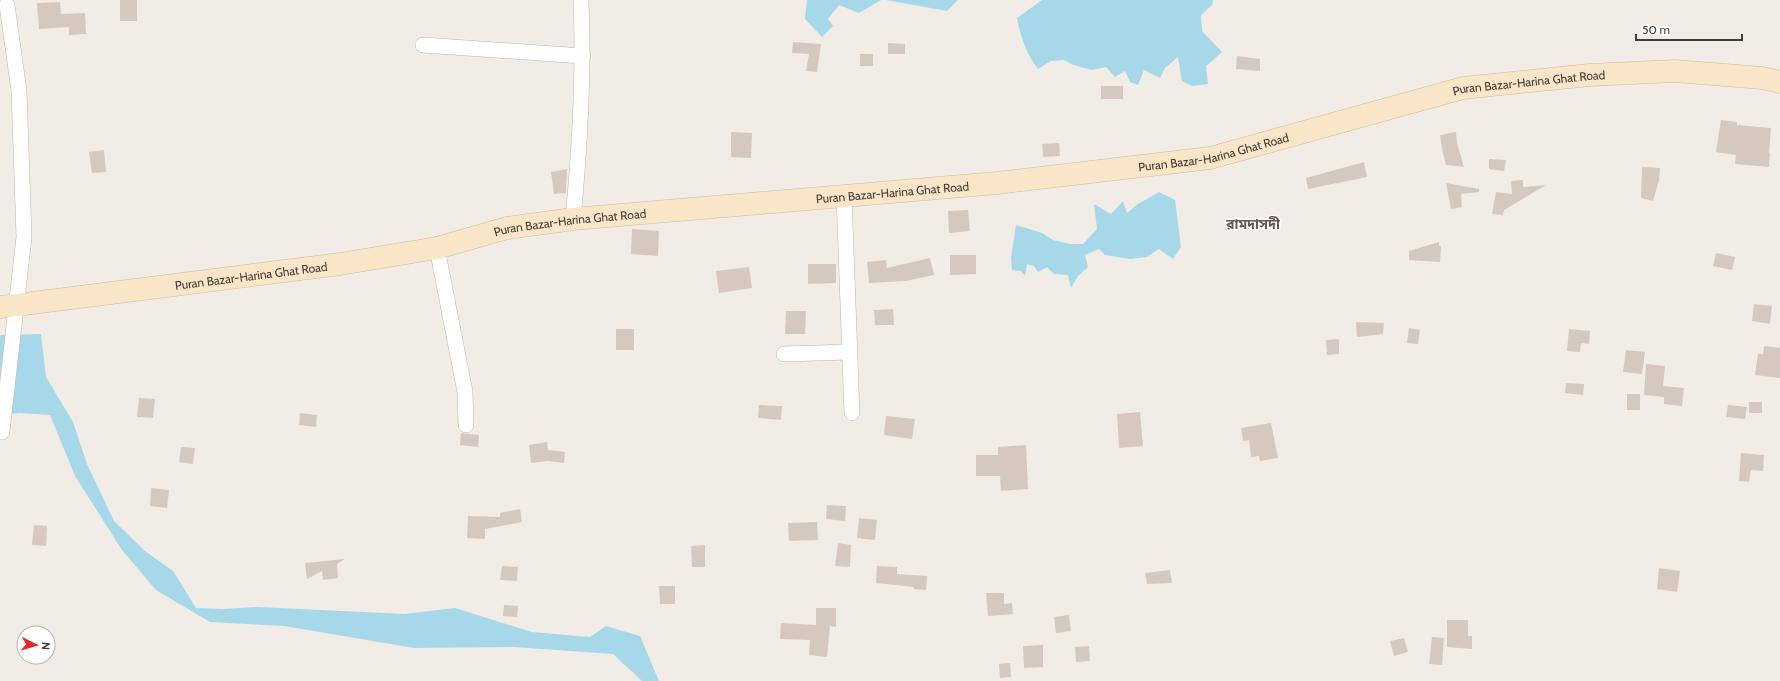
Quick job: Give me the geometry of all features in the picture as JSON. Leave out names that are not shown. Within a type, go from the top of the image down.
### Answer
[{"type":"main road","name":"Puran Bazar-Harina Ghat Road","points":[[7,306],[73,299],[332,265],[437,248],[507,228],[573,219],[998,183],[1210,158],[1463,88],[1589,75],[1675,71],[1762,78],[1780,82]]},
{"type":"street","points":[[573,219],[581,139],[583,56],[581,0]]},
{"type":"street","points":[[2,432],[7,306],[24,237],[19,91],[7,5]]},
{"type":"street","points":[[423,45],[583,56]]},
{"type":"street","points":[[844,196],[852,413]]},
{"type":"street","points":[[437,248],[466,392],[466,425]]},
{"type":"street","points":[[784,354],[850,352]]},
{"type":"water","points":[[807,0],[881,0],[859,13],[839,5],[828,19],[833,26],[822,37],[805,19]]},
{"type":"water","points":[[886,0],[958,0],[947,11]]},
{"type":"water","points":[[1042,0],[1213,0],[1212,5],[1201,15],[1202,31],[1222,52],[1206,66],[1208,84],[1192,86],[1182,81],[1178,57],[1165,68],[1160,78],[1144,70],[1138,85],[1130,82],[1125,71],[1115,77],[1106,67],[1092,70],[1073,65],[1064,60],[1051,61],[1038,69],[1030,58],[1024,45],[1017,18]]},
{"type":"water","points":[[1159,192],[1175,200],[1181,247],[1173,259],[1159,249],[1147,257],[1130,259],[1105,255],[1099,249],[1085,255],[1088,267],[1078,276],[1071,288],[1068,275],[1054,274],[1047,267],[1038,272],[1034,266],[1027,264],[1025,276],[1021,271],[1012,270],[1011,258],[1016,225],[1042,233],[1053,240],[1070,244],[1083,244],[1097,229],[1094,204],[1111,214],[1123,201],[1127,213],[1138,204]]},
{"type":"water","points":[[41,334],[46,377],[73,422],[87,464],[114,521],[145,551],[173,571],[196,608],[223,609],[258,607],[404,614],[455,608],[532,632],[590,637],[606,626],[640,636],[659,681],[642,681],[613,654],[514,647],[414,648],[284,626],[210,622],[156,590],[122,550],[75,476],[50,415],[19,413],[0,415],[0,335]]},
{"type":"building","points":[[120,0],[137,0],[137,21],[120,21]]},
{"type":"building","points":[[60,2],[61,14],[85,13],[86,34],[69,35],[69,27],[39,29],[37,3]]},
{"type":"building","points":[[793,42],[821,44],[817,72],[806,71],[809,54],[792,53]]},
{"type":"building","points":[[888,43],[905,44],[905,54],[888,54]]},
{"type":"building","points":[[860,54],[873,54],[873,66],[860,66]]},
{"type":"building","points":[[1237,56],[1260,59],[1260,71],[1236,69]]},
{"type":"building","points":[[1101,86],[1123,86],[1123,99],[1101,99]]},
{"type":"building","points":[[1721,120],[1737,122],[1737,125],[1771,128],[1769,167],[1735,164],[1736,155],[1716,152]]},
{"type":"building","points":[[731,132],[752,133],[751,158],[731,157]]},
{"type":"building","points":[[1456,132],[1457,143],[1464,167],[1446,165],[1442,149],[1440,135]]},
{"type":"building","points":[[1059,143],[1060,156],[1043,157],[1042,144]]},
{"type":"building","points":[[104,150],[106,172],[92,173],[89,152]]},
{"type":"building","points":[[1489,159],[1506,160],[1504,171],[1489,169]]},
{"type":"building","points":[[1364,162],[1367,177],[1308,189],[1306,178]]},
{"type":"building","points":[[1642,167],[1660,168],[1659,180],[1653,201],[1641,198]]},
{"type":"building","points":[[567,169],[566,193],[554,194],[551,172]]},
{"type":"building","points":[[1523,180],[1523,187],[1546,185],[1504,210],[1503,215],[1492,214],[1496,192],[1512,194],[1511,181]]},
{"type":"building","points":[[1446,183],[1479,189],[1479,192],[1461,194],[1462,207],[1451,209]]},
{"type":"building","points":[[968,210],[970,231],[949,233],[948,211]]},
{"type":"building","points":[[632,229],[659,231],[658,256],[631,254]]},
{"type":"building","points":[[1439,242],[1439,246],[1441,246],[1440,262],[1409,260],[1409,251]]},
{"type":"building","points":[[1716,253],[1735,257],[1732,270],[1713,266]]},
{"type":"building","points":[[950,255],[976,255],[976,274],[950,275]]},
{"type":"building","points":[[930,258],[934,275],[906,281],[869,283],[867,262],[886,260],[887,268]]},
{"type":"building","points":[[808,264],[836,264],[836,283],[808,284]]},
{"type":"building","points":[[749,267],[752,288],[719,293],[716,271]]},
{"type":"building","points":[[1754,304],[1772,306],[1770,324],[1752,321]]},
{"type":"building","points":[[893,309],[894,325],[875,325],[874,310]]},
{"type":"building","points":[[786,311],[806,311],[805,334],[785,334]]},
{"type":"building","points":[[1356,322],[1384,323],[1383,334],[1357,337]]},
{"type":"building","points":[[1409,328],[1420,330],[1418,344],[1407,343]]},
{"type":"building","points":[[616,329],[634,329],[634,350],[616,350]]},
{"type":"building","points":[[1569,329],[1590,331],[1589,344],[1581,343],[1580,352],[1567,351]]},
{"type":"building","points":[[1339,339],[1339,354],[1327,355],[1326,340]]},
{"type":"building","points":[[1764,346],[1780,348],[1780,378],[1755,375],[1758,354],[1763,354]]},
{"type":"building","points":[[1626,350],[1645,352],[1642,374],[1623,372]]},
{"type":"building","points":[[1646,364],[1665,366],[1663,386],[1684,388],[1682,406],[1664,404],[1664,397],[1644,395]]},
{"type":"building","points":[[1566,383],[1584,384],[1583,395],[1565,393]]},
{"type":"building","points":[[1627,394],[1640,394],[1640,410],[1627,410]]},
{"type":"building","points":[[139,398],[155,399],[153,418],[137,417]]},
{"type":"building","points":[[1749,402],[1762,402],[1762,413],[1749,413]]},
{"type":"building","points":[[759,405],[782,406],[781,420],[758,418]]},
{"type":"building","points":[[1728,405],[1747,407],[1745,419],[1726,417]]},
{"type":"building","points":[[1140,412],[1143,446],[1119,448],[1117,414]]},
{"type":"building","points":[[300,413],[317,415],[316,427],[299,425]]},
{"type":"building","points":[[886,416],[915,419],[912,439],[884,435]]},
{"type":"building","points":[[1271,423],[1278,458],[1260,461],[1259,456],[1251,457],[1249,440],[1243,441],[1241,428]]},
{"type":"building","points":[[461,433],[479,435],[478,447],[460,445]]},
{"type":"building","points":[[547,442],[548,450],[565,452],[564,463],[547,461],[531,463],[529,445]]},
{"type":"building","points":[[1026,445],[1028,489],[1001,491],[1000,476],[976,476],[976,455],[998,455],[998,447]]},
{"type":"building","points":[[181,447],[195,448],[193,464],[179,462]]},
{"type":"building","points":[[1741,453],[1764,455],[1763,471],[1751,470],[1749,482],[1739,481]]},
{"type":"building","points":[[151,488],[169,490],[167,508],[150,506]]},
{"type":"building","points":[[827,505],[846,506],[845,521],[826,519]]},
{"type":"building","points":[[520,509],[522,522],[485,529],[485,539],[467,538],[468,516],[500,517],[500,513]]},
{"type":"building","points":[[859,518],[877,520],[875,540],[857,538]]},
{"type":"building","points":[[817,522],[818,540],[789,541],[788,523]]},
{"type":"building","points":[[34,525],[47,526],[46,546],[32,545]]},
{"type":"building","points":[[838,543],[851,545],[850,567],[835,566]]},
{"type":"building","points":[[705,545],[705,567],[692,567],[691,546]]},
{"type":"building","points":[[345,559],[337,564],[338,578],[323,580],[322,571],[307,579],[305,563]]},
{"type":"building","points":[[502,566],[518,567],[517,581],[500,580]]},
{"type":"building","points":[[877,566],[897,567],[897,574],[927,576],[926,590],[914,589],[914,587],[876,583]]},
{"type":"building","points":[[1659,568],[1680,571],[1677,592],[1657,589]]},
{"type":"building","points":[[1170,570],[1172,583],[1147,584],[1145,573]]},
{"type":"building","points":[[659,586],[675,586],[675,604],[660,604]]},
{"type":"building","points":[[986,593],[1004,593],[1004,604],[1012,603],[1013,614],[988,616]]},
{"type":"building","points":[[504,605],[518,606],[517,617],[503,616]]},
{"type":"building","points":[[816,608],[836,608],[836,627],[830,626],[827,657],[809,655],[810,640],[780,639],[781,623],[816,625]]},
{"type":"building","points":[[1069,615],[1071,631],[1056,633],[1054,617]]},
{"type":"building","points":[[1447,620],[1468,620],[1468,636],[1472,636],[1472,649],[1447,647]]},
{"type":"building","points":[[1432,637],[1444,638],[1442,665],[1429,664]]},
{"type":"building","points":[[1404,638],[1408,652],[1394,656],[1390,641]]},
{"type":"building","points":[[1043,645],[1043,667],[1024,668],[1023,646]]},
{"type":"building","points":[[1089,646],[1090,661],[1076,662],[1075,647]]},
{"type":"building","points":[[1010,663],[1011,677],[1000,678],[999,664]]},
{"type":"district","name":"রামদাসদী","points":[[1253,224]]}]
